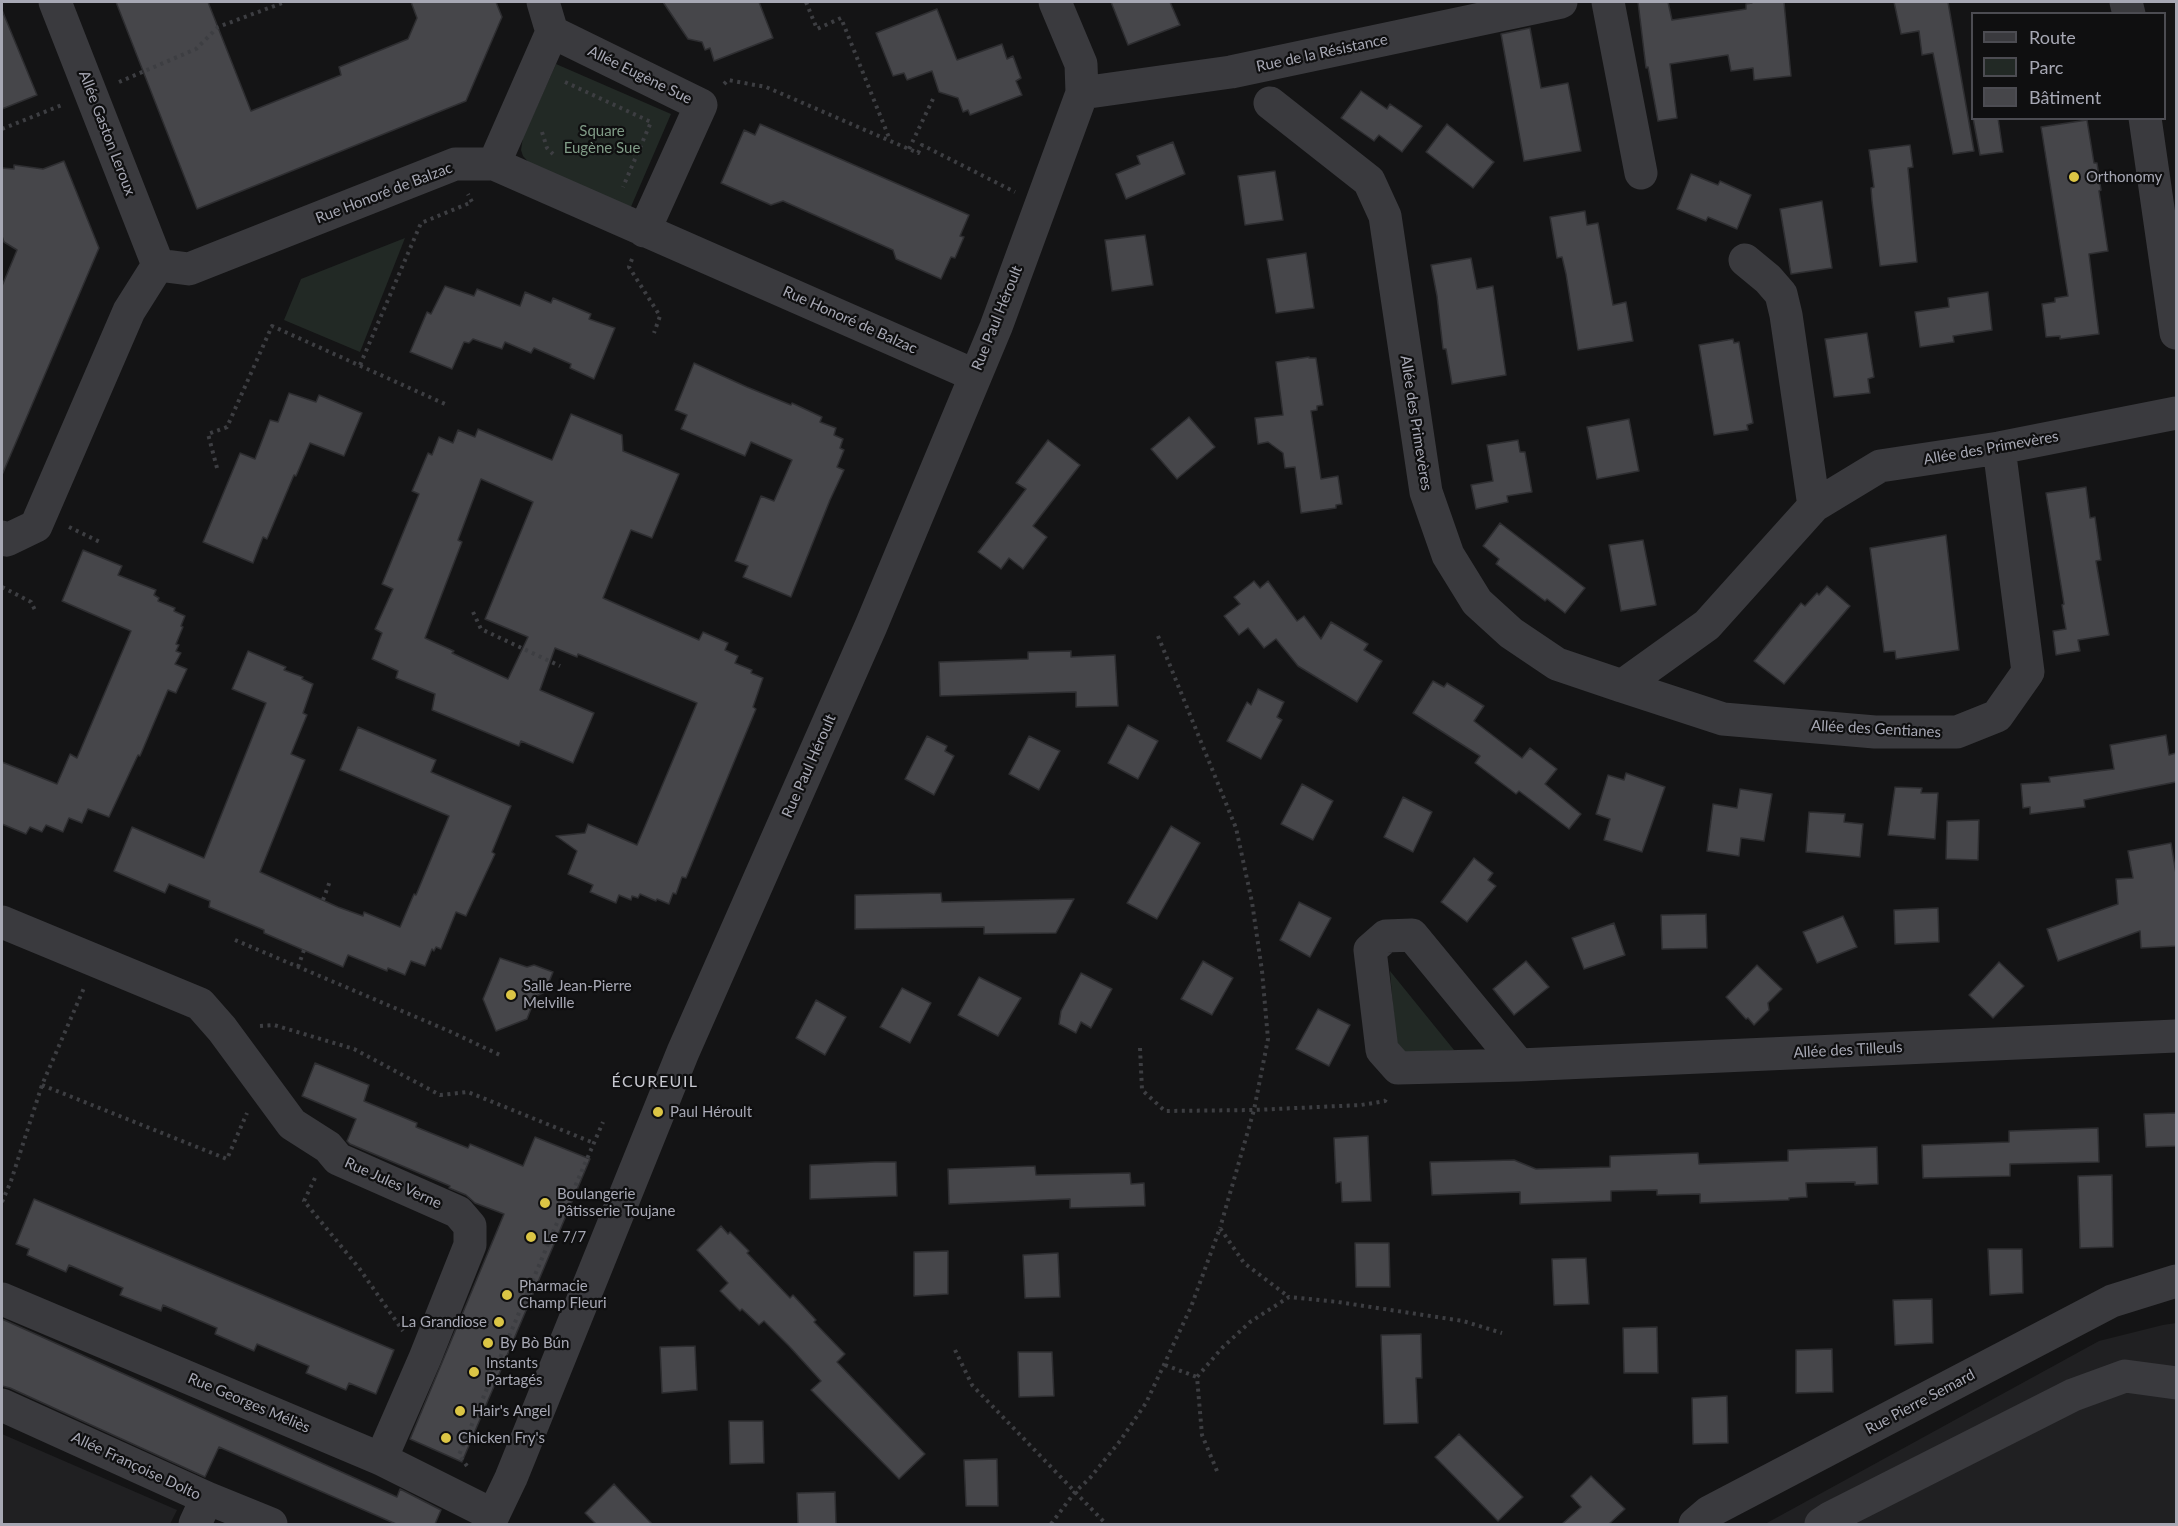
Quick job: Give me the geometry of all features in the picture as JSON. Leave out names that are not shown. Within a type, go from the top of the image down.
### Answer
[{"type":"street","name":"Allée Gaston Leroux","points":[[55,2],[158,265]]},
{"type":"street","name":"Rue Paul Héroult","points":[[491,1520],[511,1478],[683,1052],[871,626],[996,327],[1082,93],[1081,64],[1055,2]]},
{"type":"street","name":"Rue de la Résistance","points":[[1082,93],[1231,72],[1561,2]]},
{"type":"street","points":[[1608,2],[1641,173]]},
{"type":"street","name":"Allée Eugène Sue","points":[[494,164],[547,17],[581,46],[701,105],[650,217]]},
{"type":"street","name":"Allée des Primevères","points":[[1270,104],[1369,181],[1385,216],[1426,492],[1448,555],[1477,602],[1511,633],[1557,663],[1622,686],[1707,625],[1814,506],[1880,466],[1999,448],[2176,413]]},
{"type":"street","points":[[2145,120],[2176,333]]},
{"type":"street","name":"Rue Honoré de Balzac","points":[[158,265],[189,269],[454,164],[494,164],[650,217],[974,375]]},
{"type":"street","points":[[1745,260],[1768,279],[1781,294],[1814,506]]},
{"type":"street","points":[[2,537],[7,540],[36,526],[129,311],[158,265]]},
{"type":"street","name":"Allée des Gentianes","points":[[1622,686],[1723,718],[1875,732],[1957,732],[1997,716],[2028,672],[1999,448]]},
{"type":"street","name":"Rue Jules Verne","points":[[2,922],[200,1004],[261,1079],[292,1124],[328,1148],[338,1159],[458,1212],[470,1226],[470,1245],[426,1358],[381,1459]]},
{"type":"street","points":[[1408,1068],[1398,1068],[1382,1050],[1370,950],[1386,936],[1412,936],[1519,1065]]},
{"type":"street","name":"Allée des Tilleuls","points":[[1408,1068],[2176,1036]]},
{"type":"street","name":"Rue Pierre Semard","points":[[1695,1524],[1709,1512],[2112,1301],[2163,1285],[2176,1267]]},
{"type":"street","name":"Rue Georges Méliès","points":[[2,1299],[381,1459],[461,1499],[491,1520]]},
{"type":"street","points":[[1821,1524],[2073,1395],[2125,1376],[2176,1383]]},
{"type":"street","name":"Allée Françoise Dolto","points":[[2,1405],[201,1511],[271,1524]]},
{"type":"path","points":[[91,94],[196,49],[218,27],[285,2]]},
{"type":"path","points":[[806,2],[816,29],[842,18],[890,141]]},
{"type":"path","points":[[560,91],[581,46]]},
{"type":"path","points":[[701,105],[728,80],[753,83],[918,153],[922,145],[1041,205]]},
{"type":"path","points":[[564,82],[651,122],[622,188]]},
{"type":"path","points":[[909,149],[933,99]]},
{"type":"path","points":[[2,129],[45,112]]},
{"type":"path","points":[[541,131],[546,148],[555,155]]},
{"type":"path","points":[[360,365],[421,223],[472,202],[454,164]]},
{"type":"path","points":[[612,184],[622,188],[650,217],[629,267],[660,316],[654,333]]},
{"type":"path","points":[[217,468],[208,434],[227,428],[272,326],[445,404]]},
{"type":"path","points":[[2,587],[31,602],[36,612]]},
{"type":"path","points":[[473,612],[481,629],[560,666]]},
{"type":"path","points":[[1052,1524],[1140,1412],[1165,1365],[1191,1306],[1220,1228],[1254,1110],[1268,1039],[1262,971],[1252,902],[1236,828],[1158,636]]},
{"type":"path","points":[[323,900],[330,882]]},
{"type":"path","points":[[235,940],[449,1030],[500,1055]]},
{"type":"path","points":[[298,967],[304,950]]},
{"type":"path","points":[[2,1202],[42,1085],[96,961]]},
{"type":"path","points":[[222,1029],[274,1025],[354,1049],[440,1095],[468,1092],[594,1143]]},
{"type":"path","points":[[1140,1048],[1142,1090],[1165,1111],[1254,1110],[1361,1105],[1385,1101],[1408,1068]]},
{"type":"path","points":[[42,1085],[227,1159],[261,1079]]},
{"type":"path","points":[[461,1499],[471,1472],[459,1455],[562,1210],[567,1205],[603,1122]]},
{"type":"path","points":[[328,1148],[304,1202],[359,1269],[406,1335],[426,1358]]},
{"type":"path","points":[[1220,1228],[1244,1263],[1289,1297],[1463,1321],[1502,1333]]},
{"type":"path","points":[[1217,1471],[1202,1435],[1197,1377],[1222,1348],[1250,1322],[1289,1297]]},
{"type":"path","points":[[955,1350],[972,1384],[1106,1524]]},
{"type":"path","points":[[1165,1365],[1197,1377]]},
{"type":"shaded area","points":[[2176,1323],[2176,1524],[1765,1524],[2099,1341]]},
{"type":"shaded area","points":[[2,1434],[177,1510],[170,1524],[2,1524]]},
{"type":"green space","name":"Square Eugène Sue","points":[[556,64],[671,114],[630,209],[532,166],[523,156],[521,150],[523,137]]},
{"type":"green space","points":[[405,238],[360,352],[284,320],[301,279]]},
{"type":"green space","points":[[1390,971],[1454,1050],[1407,1054],[1396,1044]]},
{"type":"building","points":[[116,2],[208,2],[251,111],[341,75],[339,67],[408,39],[417,18],[411,2],[496,2],[502,17],[466,101],[197,209]]},
{"type":"building","points":[[663,2],[759,2],[773,38],[714,61],[710,48],[705,50],[702,42],[688,39]]},
{"type":"building","points":[[1111,2],[1170,2],[1180,25],[1128,45]]},
{"type":"building","points":[[1638,2],[1668,2],[1672,20],[1746,9],[1746,4],[1752,2],[1784,2],[1791,76],[1754,80],[1753,68],[1731,71],[1728,55],[1670,64],[1677,118],[1658,121],[1648,67],[1646,68]]},
{"type":"building","points":[[1894,2],[1948,2],[1974,151],[1953,154],[1933,53],[1922,55],[1919,31],[1901,34]]},
{"type":"building","points":[[937,9],[957,60],[1002,44],[1007,59],[1013,56],[1021,78],[1016,81],[1022,95],[970,115],[968,110],[963,112],[958,98],[939,92],[932,71],[907,80],[904,73],[893,76],[876,33]]},
{"type":"building","points":[[2,10],[37,95],[2,109]]},
{"type":"building","points":[[1530,28],[1541,88],[1568,83],[1581,151],[1524,161],[1501,34]]},
{"type":"building","points":[[1361,91],[1387,109],[1390,104],[1422,126],[1402,152],[1379,135],[1374,141],[1341,118]]},
{"type":"building","points":[[1973,120],[1998,120],[2003,152],[1980,155]]},
{"type":"building","name":"Orthonomy","points":[[2087,120],[2094,163],[2097,163],[2108,251],[2089,254],[2099,334],[2060,339],[2060,336],[2046,337],[2042,304],[2055,302],[2055,298],[2068,296],[2041,127]]},
{"type":"building","points":[[760,124],[969,215],[960,236],[964,237],[955,258],[951,257],[941,279],[896,259],[893,250],[783,201],[771,205],[721,183],[744,130],[755,135]]},
{"type":"building","points":[[1447,124],[1494,162],[1473,188],[1426,152]]},
{"type":"building","points":[[1173,142],[1185,174],[1126,199],[1116,174],[1140,164],[1137,156]]},
{"type":"building","points":[[1910,145],[1913,167],[1908,168],[1917,262],[1880,266],[1872,201],[1871,188],[1874,187],[1869,150]]},
{"type":"building","points":[[64,161],[99,248],[2,475],[2,286],[17,250],[4,242],[2,236],[2,168],[14,169],[14,165],[43,169]]},
{"type":"building","points":[[1275,171],[1283,220],[1245,225],[1238,176]]},
{"type":"building","points":[[1691,174],[1718,185],[1720,181],[1751,195],[1737,229],[1708,217],[1706,221],[1677,209]]},
{"type":"building","points":[[1822,201],[1832,268],[1791,274],[1780,209]]},
{"type":"building","points":[[1585,211],[1587,225],[1598,223],[1613,305],[1626,302],[1633,341],[1578,350],[1566,274],[1562,257],[1557,258],[1550,217]]},
{"type":"building","points":[[1145,235],[1153,285],[1112,291],[1105,240]]},
{"type":"building","points":[[1306,253],[1314,308],[1276,313],[1267,259]]},
{"type":"building","points":[[1471,258],[1477,289],[1493,286],[1506,375],[1452,384],[1446,349],[1443,349],[1431,265]]},
{"type":"building","points":[[445,286],[474,296],[477,289],[520,306],[525,292],[551,303],[553,298],[591,314],[589,319],[615,328],[594,379],[570,368],[571,364],[534,348],[531,353],[505,342],[502,349],[473,339],[469,343],[464,342],[452,369],[410,352],[427,312],[431,314]]},
{"type":"building","points":[[1988,292],[1992,330],[1953,336],[1954,342],[1920,347],[1915,312],[1949,307],[1948,298]]},
{"type":"building","points":[[1867,333],[1874,377],[1868,379],[1870,393],[1834,397],[1825,339]]},
{"type":"building","points":[[1733,339],[1734,343],[1739,342],[1753,423],[1747,425],[1748,430],[1714,435],[1699,345]]},
{"type":"building","points":[[1316,358],[1323,405],[1311,411],[1321,479],[1338,476],[1342,504],[1336,505],[1336,508],[1301,513],[1295,467],[1285,468],[1283,453],[1268,442],[1258,444],[1255,418],[1283,415],[1276,362]]},
{"type":"building","points":[[694,363],[822,417],[820,422],[836,428],[834,435],[843,439],[840,448],[844,450],[837,467],[844,470],[791,597],[743,577],[748,566],[735,561],[761,496],[774,501],[792,460],[751,442],[745,456],[681,429],[687,415],[675,410]]},
{"type":"building","points":[[289,393],[316,402],[319,395],[362,413],[344,456],[310,443],[267,539],[263,537],[253,563],[203,542],[240,453],[255,459],[270,420],[278,422]]},
{"type":"building","points":[[571,414],[622,435],[623,451],[679,474],[652,538],[631,530],[603,598],[699,640],[703,632],[728,643],[725,650],[738,656],[735,663],[752,670],[751,673],[763,678],[753,707],[756,709],[686,878],[682,877],[676,894],[673,893],[669,904],[640,894],[638,898],[632,896],[631,900],[619,895],[616,903],[590,892],[593,885],[568,874],[577,851],[556,836],[585,833],[588,824],[637,845],[697,703],[578,654],[577,657],[555,648],[540,690],[594,713],[573,763],[521,741],[519,746],[432,710],[435,694],[396,678],[398,671],[372,659],[382,633],[375,629],[393,589],[382,584],[419,494],[412,491],[428,453],[432,455],[439,437],[453,443],[458,430],[475,437],[478,429],[552,460]],"holes":[[[481,479],[533,502],[485,619],[528,637],[508,679],[425,638],[462,542],[458,540]]]},
{"type":"building","points":[[1189,417],[1215,447],[1177,479],[1151,449]]},
{"type":"building","points":[[1629,419],[1639,471],[1597,479],[1587,427]]},
{"type":"building","points":[[1048,440],[1080,465],[1033,526],[1047,537],[1023,569],[1009,558],[1001,569],[978,552],[1026,489],[1016,483]]},
{"type":"building","points":[[1518,440],[1520,452],[1525,452],[1532,492],[1507,496],[1508,502],[1476,509],[1471,485],[1493,481],[1487,445]]},
{"type":"building","points":[[2086,487],[2090,518],[2095,517],[2101,560],[2096,561],[2109,635],[2078,640],[2080,651],[2056,655],[2053,631],[2066,629],[2046,493]]},
{"type":"building","points":[[1500,523],[1585,588],[1565,613],[1496,564],[1499,559],[1483,546]]},
{"type":"building","points":[[1946,535],[1959,650],[1896,659],[1895,651],[1884,652],[1870,548]]},
{"type":"building","points":[[1643,540],[1656,605],[1621,611],[1609,545]]},
{"type":"building","points":[[83,550],[122,566],[118,575],[156,590],[154,595],[159,598],[158,601],[175,608],[174,611],[185,616],[176,644],[179,645],[176,651],[181,653],[175,664],[187,669],[176,693],[168,690],[140,756],[138,755],[109,817],[88,809],[82,823],[69,818],[63,832],[46,825],[42,832],[30,827],[26,834],[2,824],[2,762],[57,784],[70,754],[77,758],[131,631],[62,601]]},
{"type":"building","points":[[1254,581],[1260,588],[1268,581],[1297,621],[1304,616],[1321,639],[1331,622],[1368,644],[1364,650],[1382,661],[1357,702],[1298,666],[1276,639],[1264,648],[1248,628],[1239,635],[1224,616],[1240,604],[1234,597]]},
{"type":"building","points":[[1827,586],[1850,606],[1784,684],[1754,661],[1801,603],[1805,606]]},
{"type":"building","points":[[248,651],[286,667],[284,670],[303,677],[302,679],[313,684],[303,713],[307,715],[291,754],[305,760],[260,872],[338,907],[363,916],[364,912],[400,927],[449,816],[340,770],[358,727],[436,760],[431,772],[511,806],[492,852],[495,854],[466,916],[456,912],[441,949],[436,947],[434,951],[432,949],[425,966],[411,961],[405,975],[388,968],[387,971],[348,955],[343,967],[209,907],[210,901],[169,884],[165,893],[114,871],[132,827],[204,858],[266,703],[232,689]]},
{"type":"building","points":[[1071,651],[1071,657],[1115,655],[1118,706],[1076,707],[1076,692],[940,696],[939,662],[1028,659],[1028,652]]},
{"type":"building","points":[[1433,681],[1444,687],[1447,683],[1484,706],[1474,721],[1522,758],[1530,748],[1557,769],[1545,784],[1581,814],[1569,829],[1519,791],[1516,794],[1475,763],[1480,756],[1413,713]]},
{"type":"building","points":[[1258,689],[1284,702],[1277,717],[1282,720],[1261,759],[1227,741],[1247,702],[1251,705]]},
{"type":"building","points":[[1128,725],[1158,741],[1138,779],[1108,763]]},
{"type":"building","points":[[2166,735],[2169,755],[2176,753],[2176,782],[2084,800],[2085,807],[2030,814],[2030,807],[2023,808],[2021,784],[2050,782],[2049,777],[2114,769],[2110,745]]},
{"type":"building","points":[[927,736],[947,746],[945,751],[954,756],[934,795],[905,779]]},
{"type":"building","points":[[1029,736],[1060,751],[1039,790],[1009,774]]},
{"type":"building","points":[[1626,773],[1665,787],[1642,852],[1604,840],[1610,819],[1596,814],[1608,775],[1624,780]]},
{"type":"building","points":[[1302,784],[1333,801],[1313,840],[1281,824]]},
{"type":"building","points":[[1895,787],[1922,788],[1921,793],[1938,793],[1935,839],[1888,835]]},
{"type":"building","points":[[1740,789],[1772,794],[1764,841],[1741,838],[1739,856],[1707,851],[1713,804],[1737,808]]},
{"type":"building","points":[[1403,797],[1432,812],[1413,852],[1384,837]]},
{"type":"building","points":[[1809,812],[1845,814],[1844,822],[1863,824],[1860,857],[1806,852]]},
{"type":"building","points":[[1979,820],[1978,860],[1946,859],[1947,821]]},
{"type":"building","points":[[1171,826],[1200,843],[1157,919],[1127,903]]},
{"type":"building","points":[[2171,843],[2176,874],[2176,946],[2141,948],[2140,931],[2058,961],[2047,929],[2118,904],[2116,879],[2133,878],[2128,851]]},
{"type":"building","points":[[1474,858],[1493,873],[1488,880],[1496,886],[1467,922],[1441,902]]},
{"type":"building","points":[[941,893],[942,902],[1074,899],[1056,933],[984,934],[984,927],[855,929],[855,895]]},
{"type":"building","points":[[1299,902],[1331,918],[1310,957],[1280,940]]},
{"type":"building","points":[[1938,908],[1939,942],[1895,944],[1894,910]]},
{"type":"building","points":[[1706,914],[1707,948],[1662,949],[1661,915]]},
{"type":"building","points":[[1843,916],[1857,947],[1817,963],[1803,932]]},
{"type":"building","points":[[1614,923],[1625,955],[1584,969],[1572,938]]},
{"type":"building","name":"Salle Jean-Pierre Melville","points":[[500,958],[527,967],[534,965],[553,972],[545,992],[536,996],[527,1019],[496,1031],[483,999]]},
{"type":"building","points":[[1203,961],[1233,978],[1212,1015],[1181,999]]},
{"type":"building","points":[[1526,961],[1549,987],[1514,1015],[1493,989]]},
{"type":"building","points":[[1999,962],[2024,986],[1993,1018],[1969,995]]},
{"type":"building","points":[[1757,965],[1782,989],[1768,1003],[1769,1010],[1754,1025],[1726,997]]},
{"type":"building","points":[[1081,973],[1112,989],[1091,1028],[1081,1022],[1076,1033],[1059,1024],[1061,1011]]},
{"type":"building","points":[[979,977],[1021,998],[998,1036],[958,1015]]},
{"type":"building","points":[[902,988],[931,1003],[910,1043],[880,1027]]},
{"type":"building","points":[[816,1000],[846,1017],[825,1055],[796,1038]]},
{"type":"building","points":[[1318,1009],[1350,1025],[1329,1066],[1296,1049]]},
{"type":"building","points":[[315,1063],[369,1085],[364,1101],[417,1123],[416,1127],[468,1148],[470,1144],[523,1166],[535,1137],[590,1159],[462,1462],[410,1439],[504,1214],[475,1203],[466,1195],[449,1188],[450,1186],[350,1144],[347,1141],[356,1119],[302,1096]]},
{"type":"building","points":[[2176,1113],[2176,1146],[2146,1147],[2144,1114]]},
{"type":"building","points":[[2098,1128],[2099,1162],[2010,1164],[2010,1176],[1923,1178],[1922,1145],[2009,1142],[2009,1131]]},
{"type":"building","points":[[1368,1136],[1371,1201],[1342,1202],[1341,1182],[1336,1183],[1334,1138]]},
{"type":"building","points":[[1877,1147],[1878,1184],[1806,1183],[1807,1197],[1789,1198],[1789,1200],[1700,1203],[1700,1194],[1657,1195],[1657,1190],[1611,1191],[1611,1201],[1520,1204],[1520,1192],[1432,1195],[1430,1162],[1514,1160],[1536,1169],[1610,1167],[1610,1156],[1698,1153],[1699,1164],[1788,1161],[1788,1150]]},
{"type":"building","points":[[896,1162],[897,1196],[810,1199],[810,1165]]},
{"type":"building","points":[[1035,1166],[1036,1175],[1130,1173],[1131,1184],[1144,1183],[1145,1206],[1070,1208],[1070,1199],[949,1204],[948,1169]]},
{"type":"building","points":[[2112,1175],[2113,1247],[2080,1248],[2078,1176]]},
{"type":"building","points":[[34,1199],[394,1350],[376,1394],[349,1383],[346,1390],[306,1373],[309,1366],[257,1344],[254,1351],[215,1334],[217,1328],[163,1305],[161,1311],[120,1295],[123,1288],[69,1265],[66,1272],[27,1255],[29,1249],[16,1244]]},
{"type":"building","points":[[721,1226],[749,1251],[747,1253],[790,1298],[793,1295],[816,1320],[814,1322],[845,1354],[837,1362],[925,1454],[899,1479],[811,1390],[821,1381],[789,1346],[764,1321],[759,1325],[742,1309],[740,1311],[720,1291],[728,1283],[697,1250]]},
{"type":"building","points":[[1355,1243],[1389,1243],[1390,1287],[1356,1287]]},
{"type":"building","points":[[1988,1249],[2022,1249],[2023,1293],[1990,1295]]},
{"type":"building","points":[[948,1251],[948,1294],[914,1296],[914,1252]]},
{"type":"building","points":[[1058,1253],[1060,1297],[1025,1298],[1023,1255]]},
{"type":"building","points":[[1586,1258],[1589,1304],[1554,1305],[1552,1259]]},
{"type":"building","points":[[1932,1299],[1933,1343],[1895,1345],[1893,1300]]},
{"type":"building","points":[[2,1319],[397,1497],[400,1489],[441,1510],[435,1524],[396,1524],[219,1447],[205,1477],[2,1386]]},
{"type":"building","points":[[1657,1327],[1658,1373],[1624,1373],[1623,1328]]},
{"type":"building","points":[[1421,1334],[1422,1378],[1416,1378],[1418,1423],[1384,1424],[1381,1335]]},
{"type":"building","points":[[695,1346],[697,1390],[662,1393],[660,1347]]},
{"type":"building","points":[[1832,1349],[1833,1392],[1796,1393],[1796,1350]]},
{"type":"building","points":[[1018,1352],[1052,1352],[1054,1396],[1019,1397]]},
{"type":"building","points":[[1727,1396],[1728,1443],[1693,1444],[1692,1398]]},
{"type":"building","points":[[729,1421],[763,1421],[764,1463],[730,1464]]},
{"type":"building","points":[[1459,1434],[1523,1497],[1498,1521],[1435,1457]]},
{"type":"building","points":[[997,1459],[998,1506],[966,1506],[964,1460]]},
{"type":"building","points":[[1591,1476],[1625,1509],[1609,1524],[1562,1524],[1581,1507],[1571,1496]]},
{"type":"building","points":[[614,1484],[652,1524],[596,1524],[585,1513]]},
{"type":"building","points":[[835,1492],[836,1524],[798,1524],[797,1493]]},
{"type":"place","name":"Orthonomy","points":[[2074,177]]},
{"type":"place","name":"Salle Jean-Pierre Melville","points":[[511,995]]},
{"type":"place","name":"Paul Héroult","points":[[658,1112]]},
{"type":"place","name":"Boulangerie Pâtisserie Toujane","points":[[545,1203]]},
{"type":"place","name":"Le 7/7","points":[[531,1237]]},
{"type":"place","name":"Pharmacie Champ Fleuri","points":[[507,1295]]},
{"type":"place","name":"La Grandiose","points":[[499,1322]]},
{"type":"place","name":"By Bò Bún","points":[[488,1343]]},
{"type":"place","name":"Instants Partagés","points":[[474,1372]]},
{"type":"place","name":"Hair's Angel","points":[[460,1411]]},
{"type":"place","name":"Chicken Fry's","points":[[446,1438]]},
{"type":"district","name":"ÉCUREUIL","points":[[655,1082]]}]
